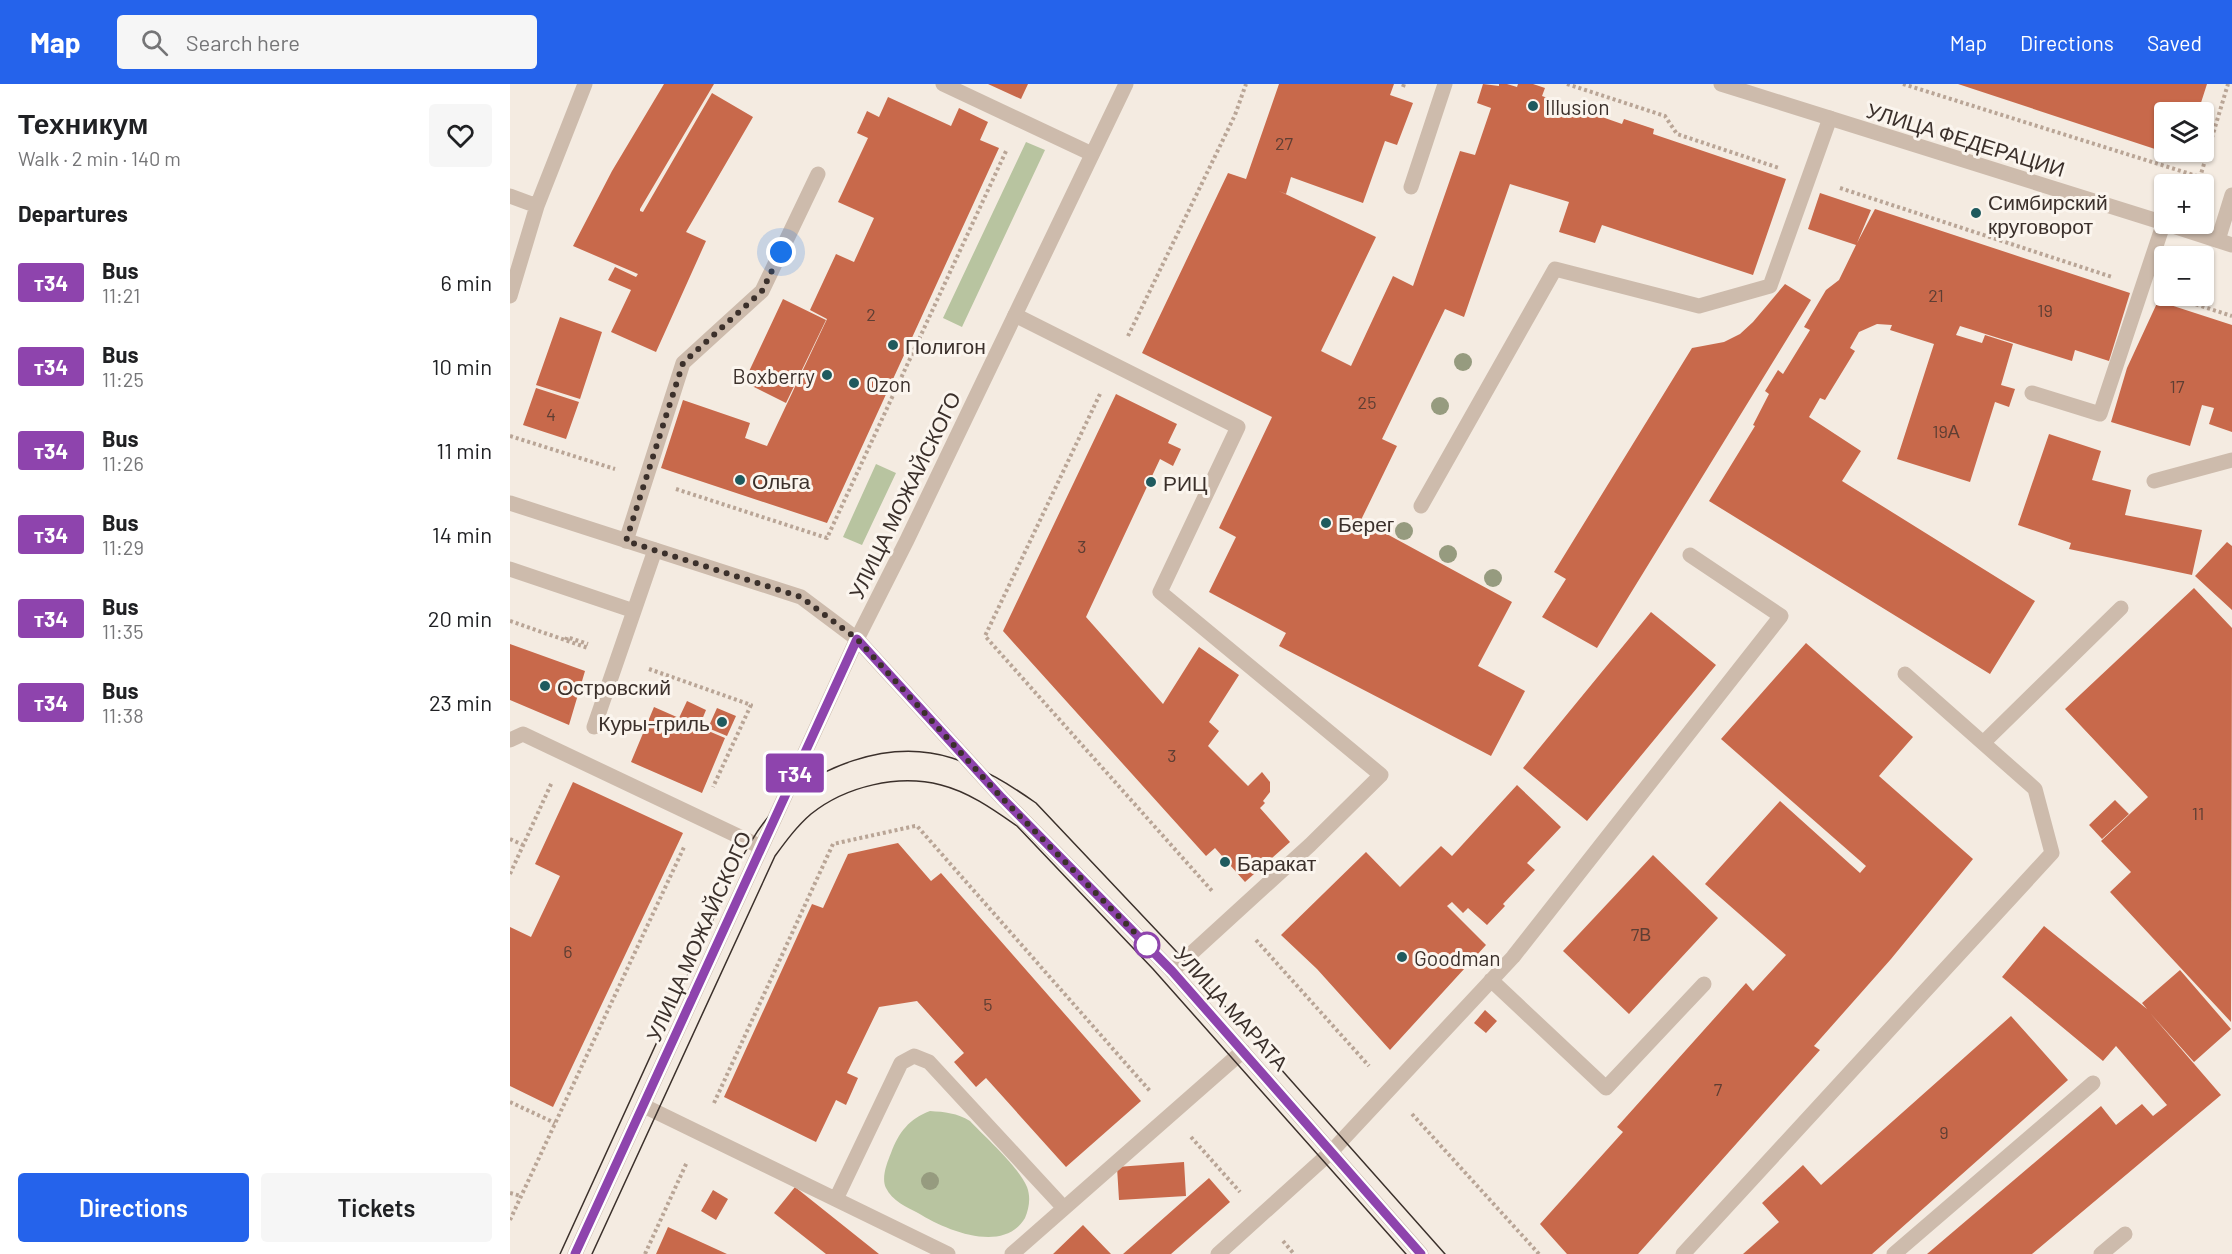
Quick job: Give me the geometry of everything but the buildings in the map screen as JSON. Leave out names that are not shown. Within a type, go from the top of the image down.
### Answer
[{"type":"street","points":[[510,296],[537,206],[585,84]]},
{"type":"street","points":[[943,84],[1092,154]]},
{"type":"street","name":"УЛИЦА МОЖАЙСКОГО","points":[[575,1254],[857,639],[1126,84]]},
{"type":"street","points":[[1411,187],[1445,84]]},
{"type":"street","name":"УЛИЦА ФЕДЕРАЦИИ","points":[[1721,84],[2154,220]]},
{"type":"street","points":[[1421,506],[1555,269],[1699,306],[1770,286],[1830,118]]},
{"type":"street","points":[[626,541],[683,363],[762,291],[818,174]]},
{"type":"street","points":[[2225,243],[2232,195]]},
{"type":"street","points":[[510,196],[537,206]]},
{"type":"street","points":[[2032,393],[2100,414],[2161,234]]},
{"type":"street","name":"УЛИЦА ФЕДЕРАЦИИ","points":[[2198,234],[2225,243]]},
{"type":"street","points":[[1015,315],[1238,427],[1160,592],[1381,775],[1310,845],[1172,971]]},
{"type":"street","points":[[2154,481],[2232,460]]},
{"type":"street","name":"УЛИЦА МАРАТА","points":[[510,502],[801,597],[857,639],[1002,798],[1172,971],[1421,1254]]},
{"type":"street","points":[[594,727],[655,550]]},
{"type":"street","points":[[1218,1254],[1331,1152],[1513,957],[1781,616],[1690,555]]},
{"type":"street","points":[[510,569],[634,611]]},
{"type":"street","points":[[1983,743],[2121,608]]},
{"type":"street","points":[[1683,1254],[2052,853],[2035,789],[1905,674]]},
{"type":"street","points":[[510,740],[523,734],[762,846]]},
{"type":"street","points":[[1491,980],[1606,1088],[1704,984]]},
{"type":"street","points":[[1012,1254],[1242,1051]]},
{"type":"street","points":[[836,1199],[901,1063],[914,1056],[929,1062],[1064,1208]]},
{"type":"street","points":[[1894,1254],[2093,1083]]},
{"type":"street","points":[[644,1106],[948,1254]]},
{"type":"street","points":[[2101,1254],[2125,1234]]},
{"type":"path","points":[[1567,84],[1665,116],[1677,134],[2142,287]]},
{"type":"path","points":[[1903,84],[2190,174]]},
{"type":"path","points":[[2201,174],[2228,84]]},
{"type":"path","points":[[827,538],[1021,119]]},
{"type":"path","points":[[2200,306],[2232,316]]},
{"type":"path","points":[[510,621],[587,648]]},
{"type":"path","points":[[985,636],[1539,1254]]},
{"type":"path","points":[[510,1220],[751,705],[599,652],[600,648],[567,637],[566,640]]},
{"type":"path","points":[[510,874],[564,754]]},
{"type":"path","points":[[510,839],[523,845]]},
{"type":"path","points":[[510,1102],[555,1123]]},
{"type":"path","points":[[510,1193],[521,1196]]},
{"type":"green space","points":[[1026,142],[1045,150],[962,327],[943,318]]},
{"type":"green space","points":[[876,464],[896,473],[862,545],[843,537]]},
{"type":"green space","points":[[930,1111],[951,1113],[970,1121],[1017,1170],[1027,1187],[1029,1199],[1025,1218],[1016,1229],[1004,1235],[990,1237],[959,1232],[930,1220],[905,1206],[889,1193],[884,1175],[894,1145],[911,1122]]},
{"type":"tram line","points":[[560,1254],[736,869],[760,828],[787,798],[829,770],[878,754],[903,752],[928,753],[963,762],[996,777],[1036,803],[1175,950],[1445,1254]]},
{"type":"tram line","points":[[592,1254],[775,856],[801,824],[825,804],[840,796],[873,785],[907,781],[941,785],[961,792],[981,802],[1017,826],[1153,969],[1406,1254]]},
{"type":"bus line","name":"т34","points":[[575,1254],[857,639],[1002,798],[1172,971],[1421,1254]]},
{"type":"place","name":"Illusion","points":[[1533,106]]},
{"type":"place","name":"Симбирский круговорот","points":[[1976,213]]},
{"type":"place","name":"Полигон","points":[[893,345]]},
{"type":"place","name":"Boxberry","points":[[827,375]]},
{"type":"place","name":"Ozon","points":[[854,383]]},
{"type":"place","name":"Ольга","points":[[740,480]]},
{"type":"place","name":"РИЦ","points":[[1151,482]]},
{"type":"place","name":"Берег","points":[[1326,523]]},
{"type":"place","name":"Островский","points":[[545,686]]},
{"type":"place","name":"Куры-гриль","points":[[722,722]]},
{"type":"place","name":"Баракат","points":[[1225,862]]},
{"type":"place","name":"Goodman","points":[[1402,957]]},
{"type":"route","points":[[781,252],[762,291],[683,363],[626,541],[801,597],[857,639],[1002,798],[1147,945]]}]
